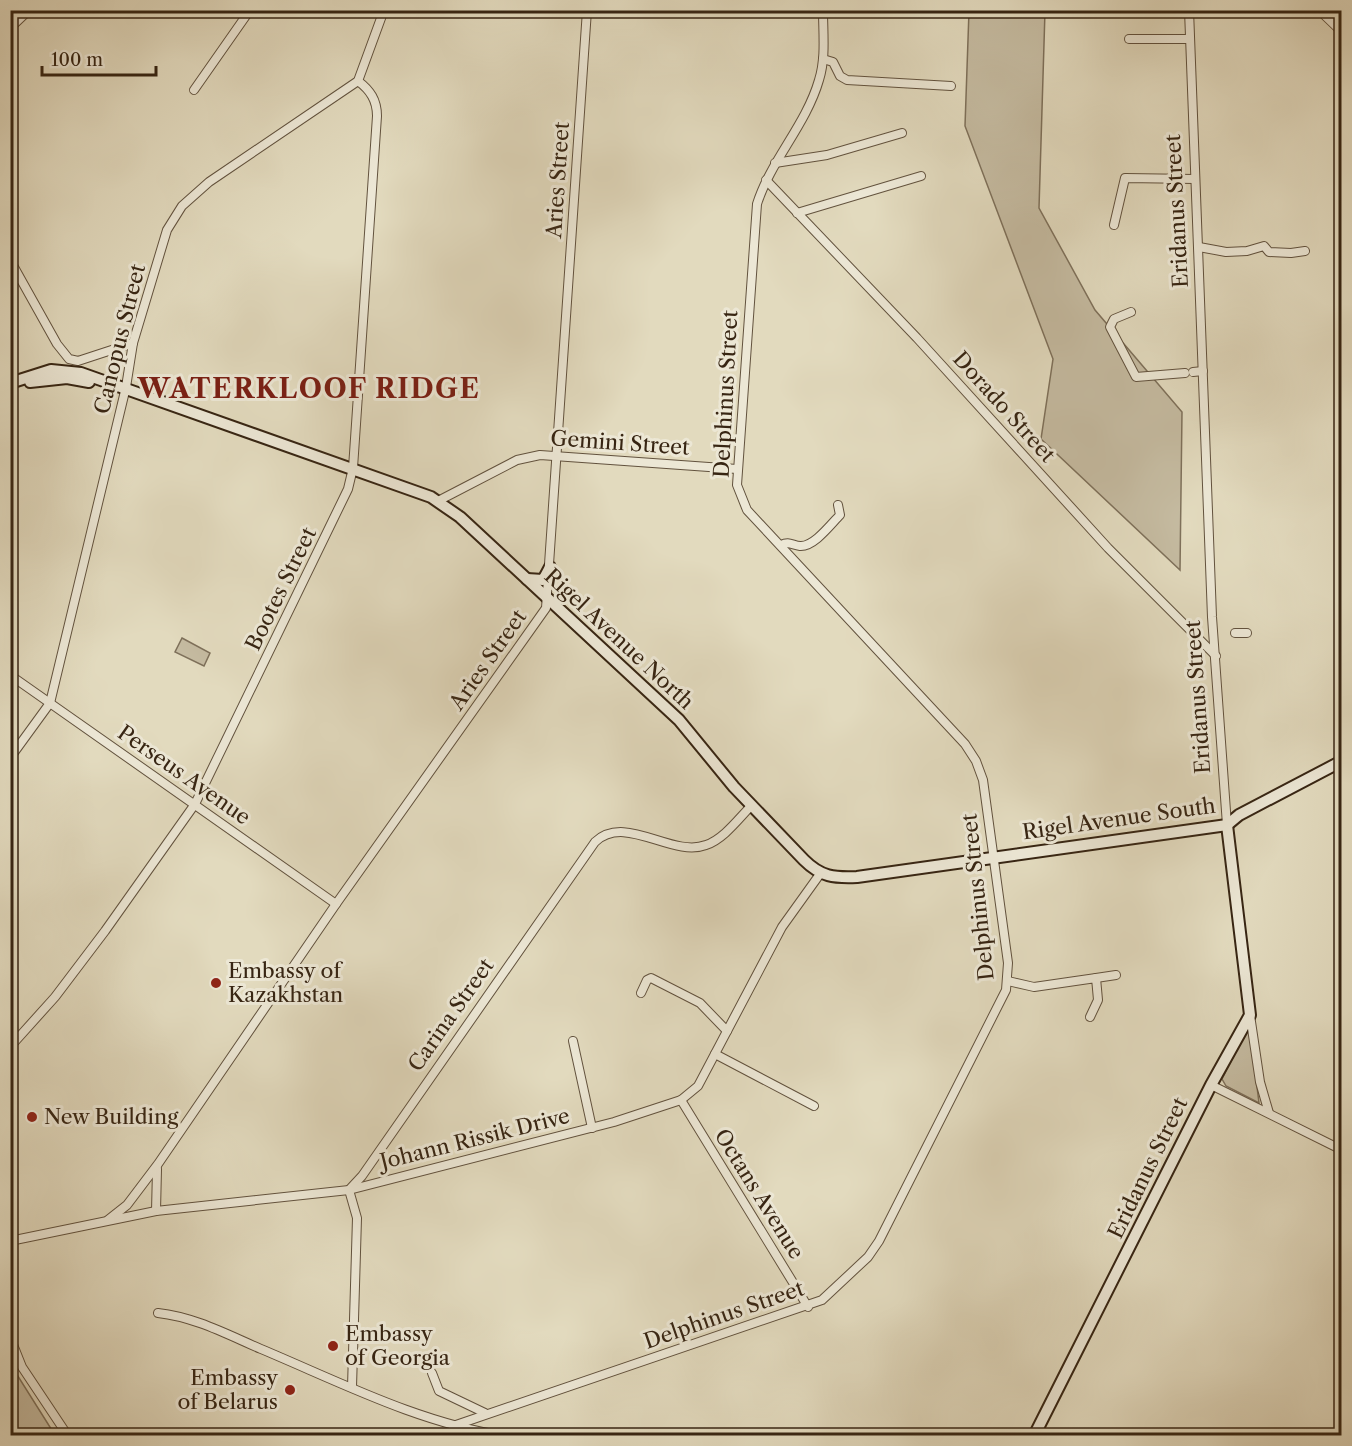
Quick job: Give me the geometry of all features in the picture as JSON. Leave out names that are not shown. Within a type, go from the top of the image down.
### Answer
[{"type":"main road","name":"Rigel Avenue North","points":[[10,383],[58,369],[81,373],[353,468],[438,501],[460,517],[678,720],[752,806],[820,874]]},
{"type":"main road","name":"Rigel Avenue North","points":[[10,388],[34,381],[67,378],[125,390]]},
{"type":"main road","points":[[527,579],[543,580],[550,567]]},
{"type":"main road","name":"Rigel Avenue South","points":[[994,856],[1227,825],[1239,815],[1341,761]]},
{"type":"main road","name":"Eridanus Street","points":[[1034,1436],[1211,1085],[1250,1015],[1227,825]]},
{"type":"main road","points":[[820,874],[830,877],[857,877],[994,856]]},
{"type":"street","points":[[10,28],[29,10]]},
{"type":"street","points":[[194,90],[250,10]]},
{"type":"street","points":[[358,81],[384,10]]},
{"type":"street","name":"Aries Street","points":[[108,1220],[127,1205],[158,1164],[336,904],[541,617],[548,599],[587,10]]},
{"type":"street","name":"Delphinus Street","points":[[453,1426],[485,1413],[808,1307],[829,1295],[868,1257],[879,1241],[998,1012],[1008,981],[983,780],[971,752],[747,510],[739,494],[737,469],[754,217],[766,180],[816,88],[823,59],[823,10]]},
{"type":"street","name":"Eridanus Street","points":[[1189,10],[1211,599],[1227,825]]},
{"type":"street","points":[[1319,10],[1341,32]]},
{"type":"street","points":[[1129,39],[1190,39]]},
{"type":"street","points":[[823,59],[833,62],[840,76],[847,80],[951,86]]},
{"type":"street","name":"Canopus Street","points":[[10,758],[50,703],[125,390],[133,343],[167,230],[182,206],[209,182],[358,81]]},
{"type":"street","name":"Bootes Street","points":[[10,1047],[55,997],[98,941],[195,804],[342,505],[353,468],[377,107],[371,93],[358,81]]},
{"type":"street","points":[[775,163],[827,154],[902,133]]},
{"type":"street","points":[[797,213],[921,176]]},
{"type":"street","points":[[1114,225],[1121,185],[1125,178],[1195,179]]},
{"type":"street","name":"Dorado Street","points":[[766,180],[1108,548],[1216,657]]},
{"type":"street","points":[[1199,247],[1226,252],[1247,251],[1264,246],[1269,252],[1305,251]]},
{"type":"street","points":[[10,260],[57,344],[69,359],[78,361],[133,343]]},
{"type":"street","points":[[1131,312],[1113,319],[1110,327],[1136,377],[1203,370]]},
{"type":"street","name":"Gemini Street","points":[[438,501],[517,460],[540,455],[737,469]]},
{"type":"street","points":[[781,545],[787,543],[802,546],[813,541],[840,515],[838,505]]},
{"type":"street","points":[[1235,633],[1247,633]]},
{"type":"street","name":"Perseus Avenue","points":[[10,675],[336,904]]},
{"type":"street","name":"Carina Street","points":[[349,1190],[362,1176],[595,842],[606,833],[621,832],[687,846],[706,845],[718,838],[752,806]]},
{"type":"street","name":"Johann Rissik Drive","points":[[10,1241],[156,1211],[349,1190],[592,1128],[681,1100],[698,1086],[782,927],[820,874]]},
{"type":"street","points":[[1008,981],[1034,987],[1116,975]]},
{"type":"street","points":[[641,993],[647,980],[651,978],[700,1004],[727,1031]]},
{"type":"street","points":[[1090,1017],[1098,1000],[1096,978]]},
{"type":"street","points":[[1250,1015],[1260,1082],[1269,1113]]},
{"type":"street","points":[[573,1041],[592,1128]]},
{"type":"street","points":[[715,1054],[814,1106]]},
{"type":"street","points":[[1211,1085],[1341,1150]]},
{"type":"street","name":"Octans Avenue","points":[[681,1100],[808,1307]]},
{"type":"street","name":"Aries Street","points":[[156,1211],[155,1183],[158,1164]]},
{"type":"street","points":[[349,1190],[357,1218],[352,1387]]},
{"type":"street","points":[[158,1313],[197,1322],[352,1387],[453,1426],[505,1436]]},
{"type":"street","points":[[10,1337],[22,1367],[68,1436]]},
{"type":"street","points":[[432,1372],[440,1391],[485,1413]]},
{"type":"shaded area","points":[[969,11],[1045,11],[1039,208],[1095,310],[1182,412],[1180,570],[1041,439],[1053,359],[965,126]]},
{"type":"shaded area","points":[[182,638],[210,653],[204,666],[175,652]]},
{"type":"shaded area","points":[[1247,1030],[1250,1030],[1259,1103],[1226,1086],[1222,1079]]},
{"type":"shaded area","points":[[10,1356],[14,1370],[55,1435],[11,1435]]},
{"type":"place","name":"Embassy of Kazakhstan","points":[[216,983]]},
{"type":"place","name":"New Building","points":[[32,1117]]},
{"type":"place","name":"Embassy of Georgia","points":[[333,1346]]},
{"type":"place","name":"Embassy of Belarus","points":[[290,1390]]},
{"type":"district","name":"WATERKLOOF RIDGE","points":[[309,389]]}]
